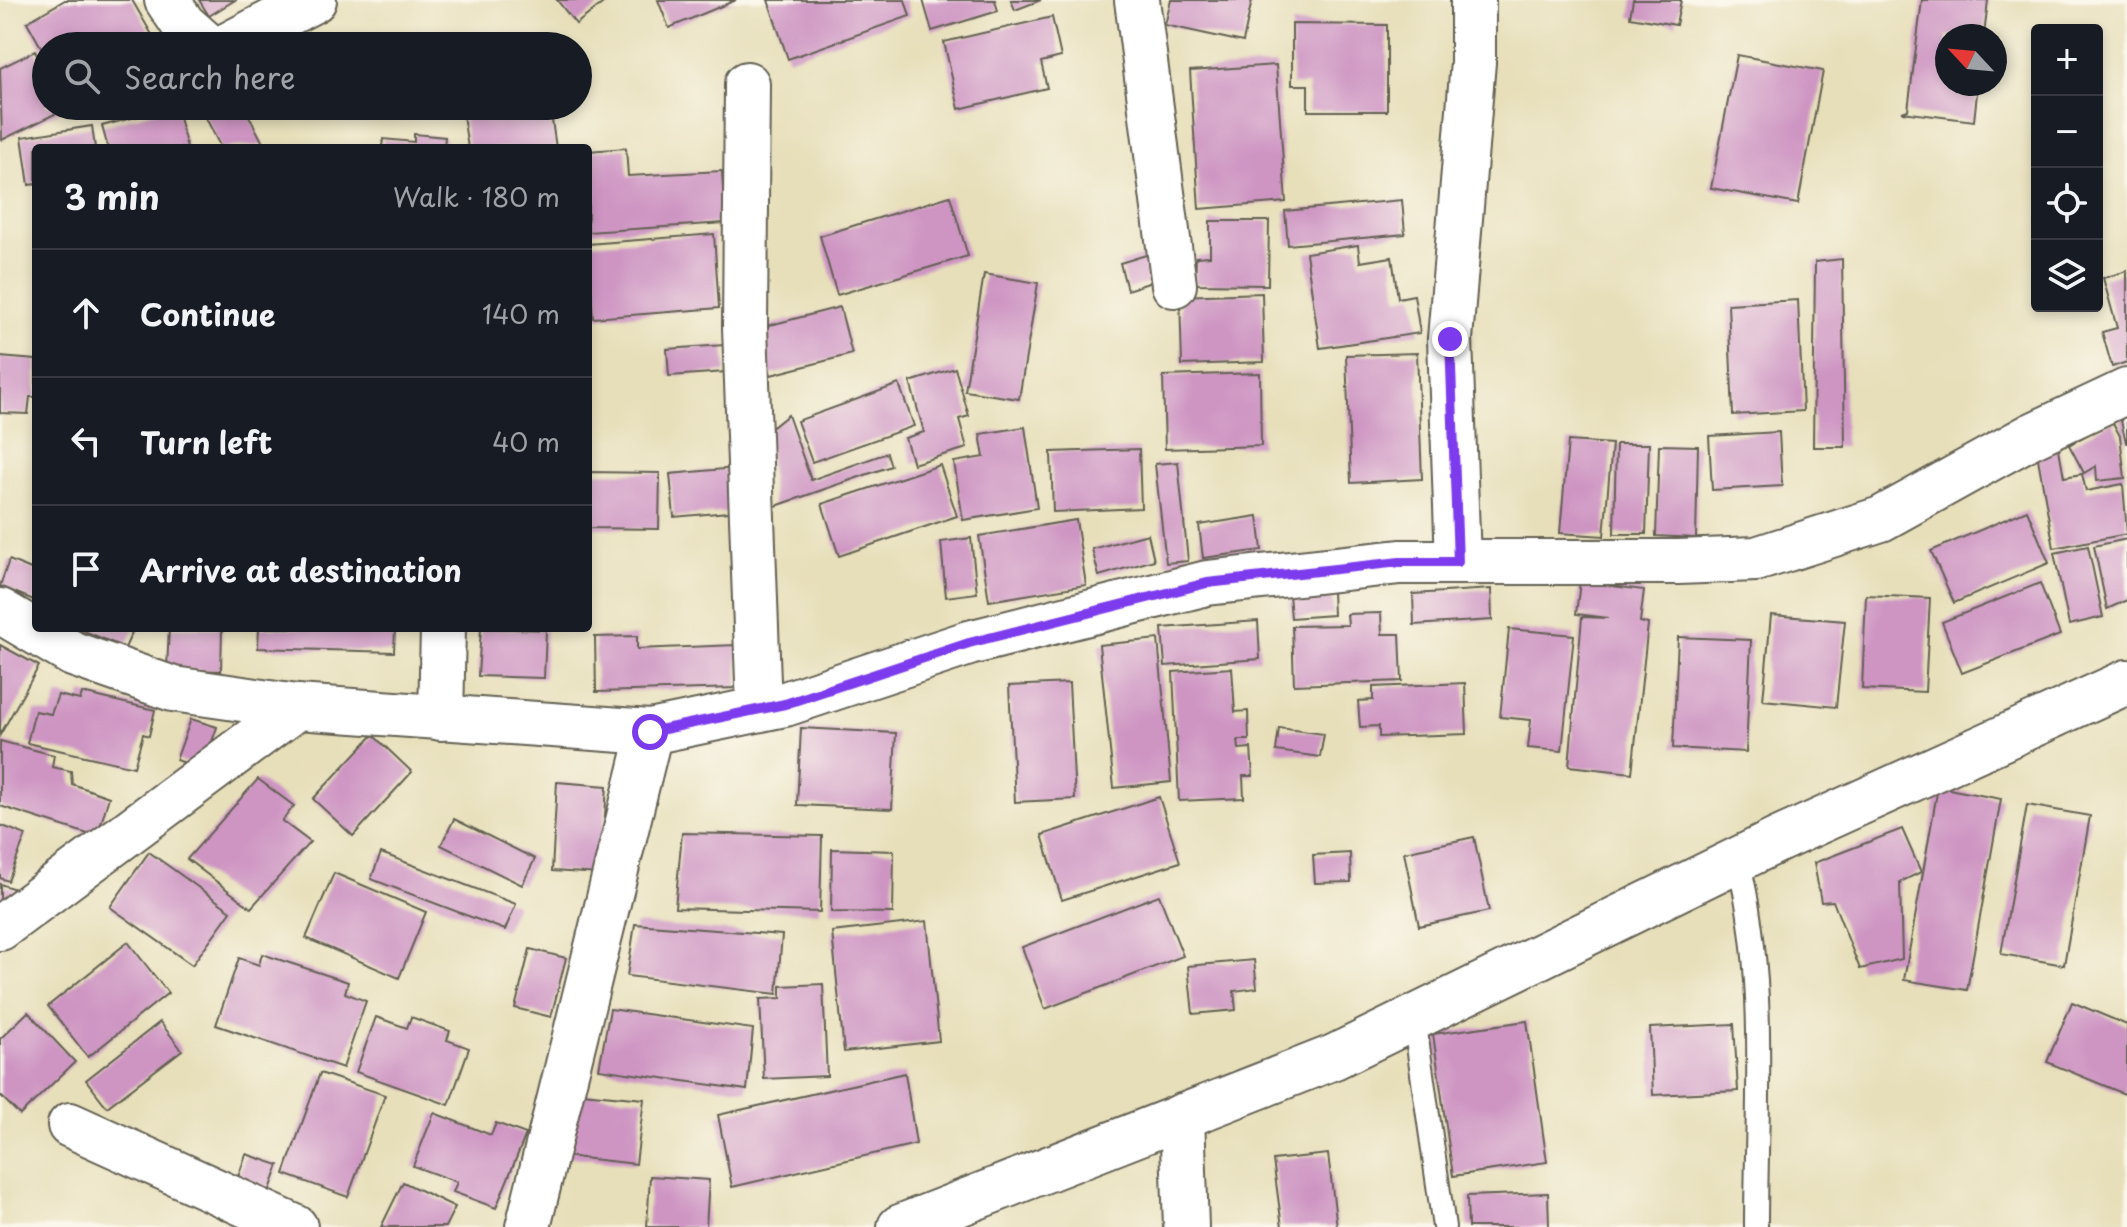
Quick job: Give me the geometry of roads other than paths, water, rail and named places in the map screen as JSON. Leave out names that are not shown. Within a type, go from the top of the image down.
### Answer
[{"type":"street","points":[[167,0],[192,32]]},
{"type":"street","points":[[253,32],[314,0]]},
{"type":"street","points":[[1137,0],[1174,285]]},
{"type":"street","points":[[1458,562],[1450,339],[1473,62],[1473,0]]},
{"type":"street","points":[[747,84],[745,327],[759,709]]},
{"type":"street","points":[[36,632],[73,654],[173,689],[297,707],[650,732],[759,709],[969,643],[1207,583],[1400,562],[1756,559],[1881,519],[2031,436],[2127,391]]},
{"type":"street","points":[[0,611],[32,630]]},
{"type":"street","points":[[441,718],[443,632]]},
{"type":"street","points":[[900,1227],[1334,1057],[1738,860],[2127,682]]},
{"type":"street","points":[[0,928],[297,707]]},
{"type":"street","points":[[528,1227],[650,732]]},
{"type":"street","points":[[1182,1116],[1186,1227]]},
{"type":"street","points":[[70,1125],[295,1227]]},
{"type":"lane","points":[[1738,860],[1751,909],[1757,968],[1756,1227]]},
{"type":"lane","points":[[1414,1018],[1444,1227]]}]
